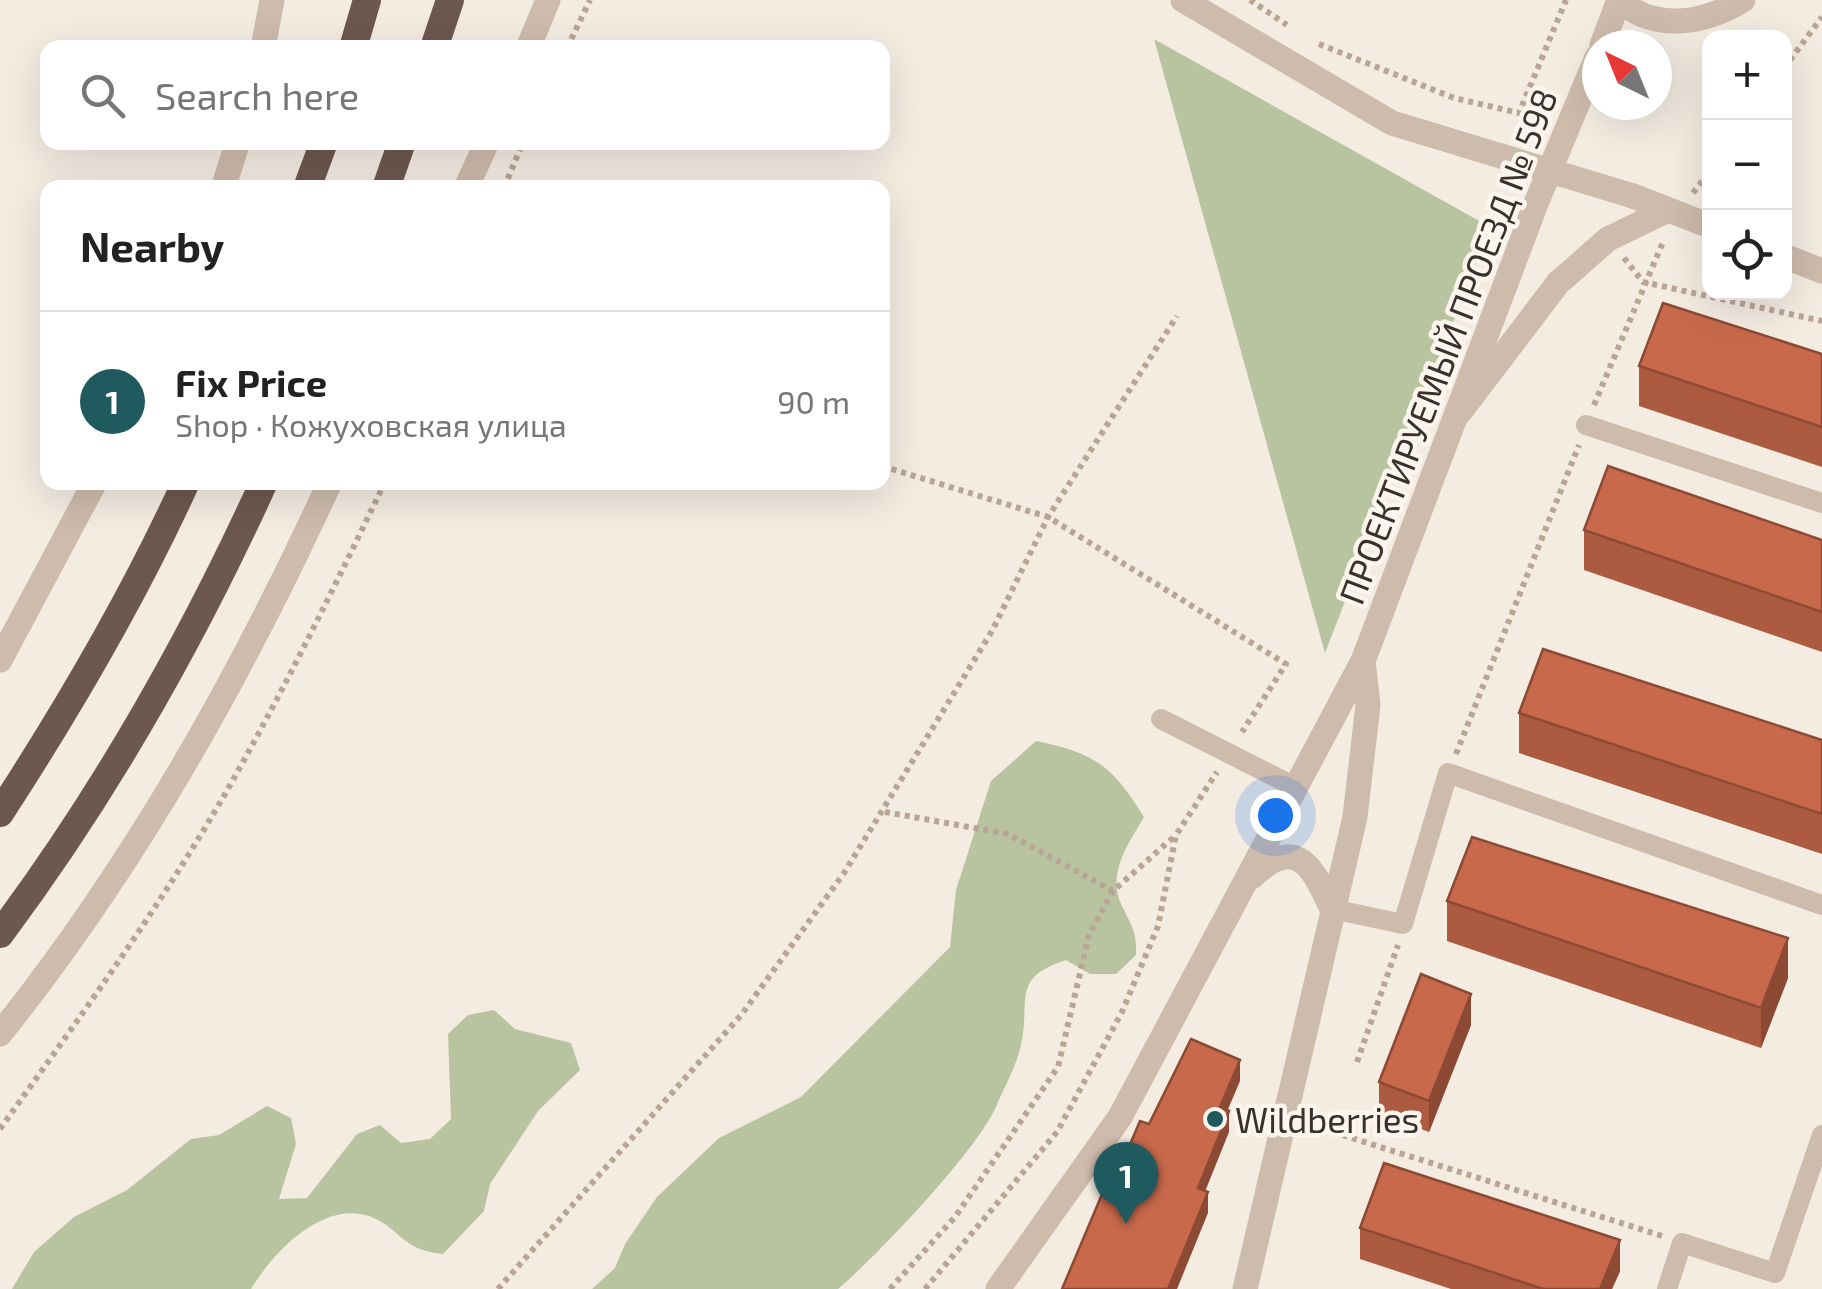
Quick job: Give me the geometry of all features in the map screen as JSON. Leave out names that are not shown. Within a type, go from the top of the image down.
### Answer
[{"type":"highway","points":[[355,40],[367,0]]},
{"type":"highway","points":[[437,40],[450,0]]},
{"type":"highway","points":[[311,180],[321,150]]},
{"type":"highway","points":[[389,180],[399,150]]},
{"type":"highway","points":[[0,813],[71,702],[158,543],[182,490]]},
{"type":"highway","points":[[0,934],[105,780],[227,564],[260,490]]},
{"type":"street","points":[[264,40],[272,0]]},
{"type":"street","points":[[531,40],[548,0]]},
{"type":"street","points":[[1183,0],[1392,123],[1550,169],[1702,223]]},
{"type":"street","points":[[1608,30],[1619,0],[1639,18],[1666,21],[1722,13],[1742,0]]},
{"type":"street","name":"ПРОЕКТИРУЕМЫЙ ПРОЕЗД № 598","points":[[998,1289],[1120,1117],[1362,661],[1582,93]]},
{"type":"street","points":[[226,180],[235,150]]},
{"type":"street","points":[[470,180],[483,150]]},
{"type":"street","points":[[1454,420],[1558,283],[1608,239],[1673,212]]},
{"type":"street","points":[[1792,259],[1822,271]]},
{"type":"street","points":[[0,660],[91,490]]},
{"type":"street","points":[[0,1034],[58,960],[118,873],[188,759],[268,613],[326,490]]},
{"type":"street","points":[[1245,1289],[1362,764],[1368,705],[1362,661]]},
{"type":"street","points":[[1244,884],[1270,860],[1285,856],[1301,859],[1316,875],[1332,909]]},
{"type":"lane","points":[[1586,426],[1822,503]]},
{"type":"lane","points":[[1161,718],[1295,788]]},
{"type":"lane","points":[[1332,909],[1403,924],[1448,773],[1822,904]]},
{"type":"lane","points":[[1667,1289],[1682,1243],[1774,1273],[1822,1135]]},
{"type":"path","points":[[572,40],[590,0]]},
{"type":"path","points":[[1250,0],[1295,30]]},
{"type":"path","points":[[1310,41],[1454,98],[1519,113],[1566,0]]},
{"type":"path","points":[[1792,57],[1822,18]]},
{"type":"path","points":[[507,180],[520,150]]},
{"type":"path","points":[[1448,773],[1643,282],[1673,212],[1702,179]]},
{"type":"path","points":[[1643,282],[1822,321]]},
{"type":"path","points":[[498,1289],[742,1014],[885,812],[992,631],[1048,517],[1177,316]]},
{"type":"path","points":[[890,468],[1048,517],[1286,664],[1176,835],[1112,891],[1089,935],[1058,1067],[955,1217],[890,1289]]},
{"type":"path","points":[[0,1129],[171,882],[223,796],[282,690],[381,490]]},
{"type":"path","points":[[885,812],[1008,834],[1112,891]]},
{"type":"path","points":[[926,1289],[1057,1132],[1122,1012],[1158,926],[1176,835]]},
{"type":"path","points":[[1357,1062],[1403,924]]},
{"type":"path","points":[[1333,1132],[1682,1243]]},
{"type":"green space","points":[[1154,39],[1490,227],[1325,653]]},
{"type":"green space","points":[[1036,741],[1074,751],[1101,765],[1144,817],[1122,858],[1117,881],[1117,892],[1134,934],[1136,955],[1116,974],[1090,974],[1066,960],[1037,975],[1026,992],[1017,1059],[988,1121],[926,1200],[838,1289],[592,1289],[615,1268],[625,1244],[657,1197],[719,1138],[801,1097],[950,947],[956,890],[991,781]]},
{"type":"green space","points":[[494,1010],[515,1029],[571,1043],[580,1070],[538,1111],[490,1184],[484,1211],[443,1254],[418,1248],[379,1221],[351,1213],[333,1216],[300,1233],[272,1260],[251,1289],[12,1289],[34,1252],[74,1217],[127,1190],[191,1139],[219,1135],[267,1106],[291,1118],[296,1144],[279,1199],[307,1198],[357,1134],[380,1125],[401,1143],[430,1139],[451,1119],[448,1034],[468,1015]]},
{"type":"building","points":[[1663,303],[1822,354],[1822,427],[1639,366]]},
{"type":"building","points":[[1608,466],[1822,540],[1822,612],[1584,530]]},
{"type":"building","points":[[1543,649],[1822,740],[1822,814],[1519,713]]},
{"type":"building","points":[[1472,837],[1788,938],[1761,1008],[1447,901]]},
{"type":"building","points":[[1421,974],[1471,994],[1429,1101],[1379,1082]]},
{"type":"building","points":[[1191,1039],[1240,1060],[1220,1107],[1229,1111],[1198,1188],[1208,1192],[1168,1289],[1062,1289],[1119,1154],[1125,1156],[1140,1121],[1149,1124]]},
{"type":"building","points":[[1384,1163],[1620,1240],[1600,1289],[1543,1289],[1360,1228]]},
{"type":"place","name":"Wildberries","points":[[1215,1119]]},
{"type":"place","name":"Fix Price","points":[[1126,1224]]}]
